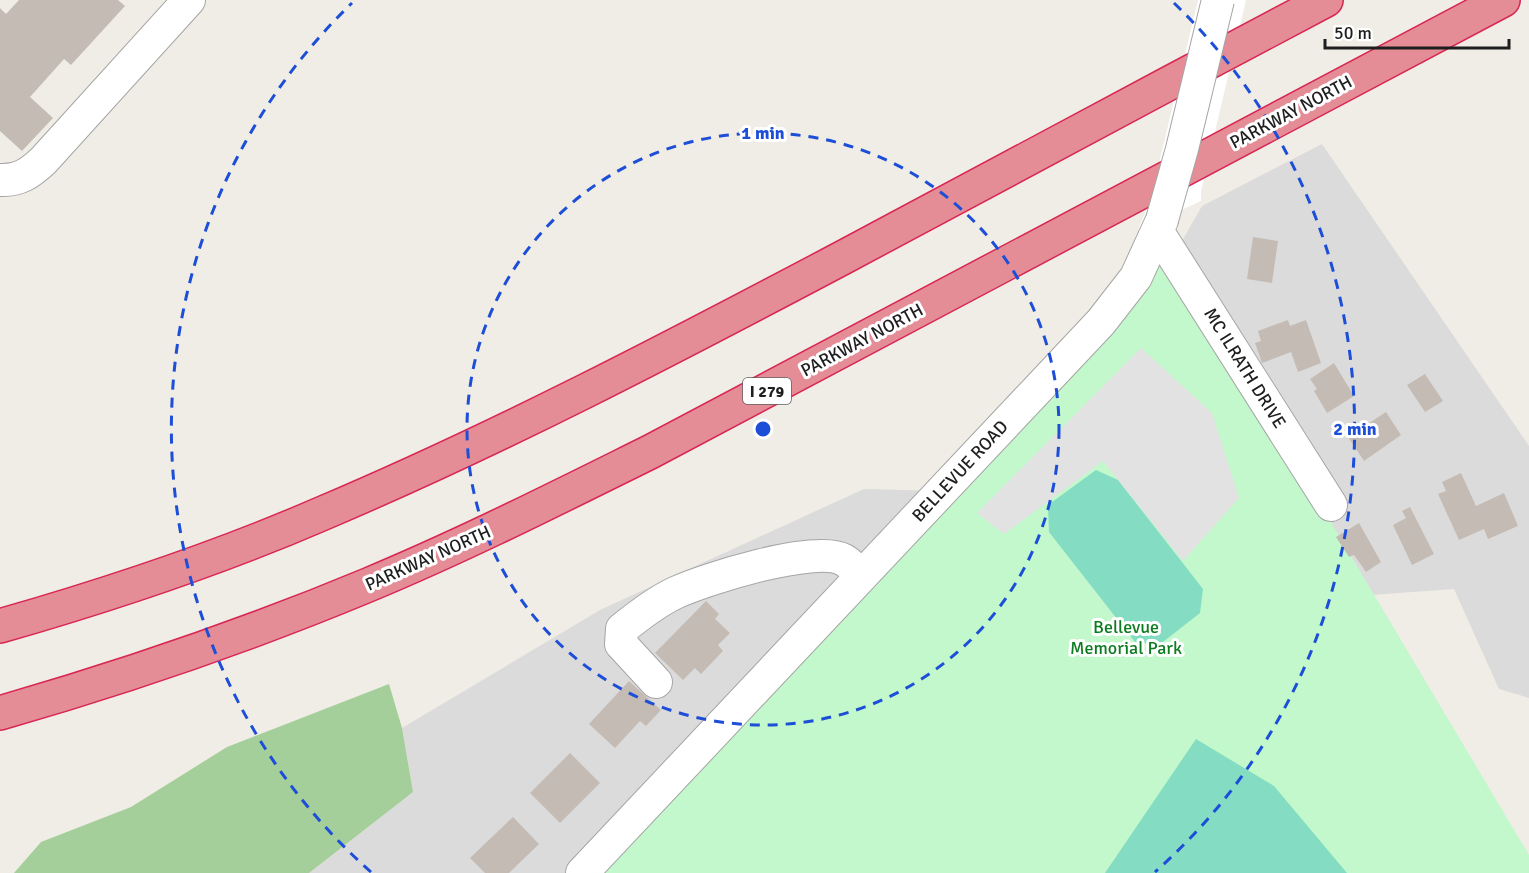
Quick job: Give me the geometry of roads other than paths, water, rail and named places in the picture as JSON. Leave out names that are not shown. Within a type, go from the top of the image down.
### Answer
[{"type":"highway","points":[[0,626],[113,591],[220,554],[318,516],[488,439],[684,341],[1326,0]]},
{"type":"highway","name":"PARKWAY NORTH","points":[[0,713],[97,685],[248,632],[369,585],[526,513],[650,452],[1503,0]]},
{"type":"street","points":[[0,180],[15,180],[28,174],[43,161],[189,0]]},
{"type":"street","name":"BELLEVUE ROAD","points":[[582,873],[1101,322],[1136,277],[1160,226],[1182,149],[1218,0]]},
{"type":"street","name":"MC ILRATH DRIVE","points":[[1160,226],[1331,505]]},
{"type":"street","points":[[656,682],[621,644],[622,629],[674,594],[742,570],[785,559],[819,555],[844,559],[861,575]]},
{"type":"park label","name":"Bellevue Memorial Park","points":[[1126,637]]}]
